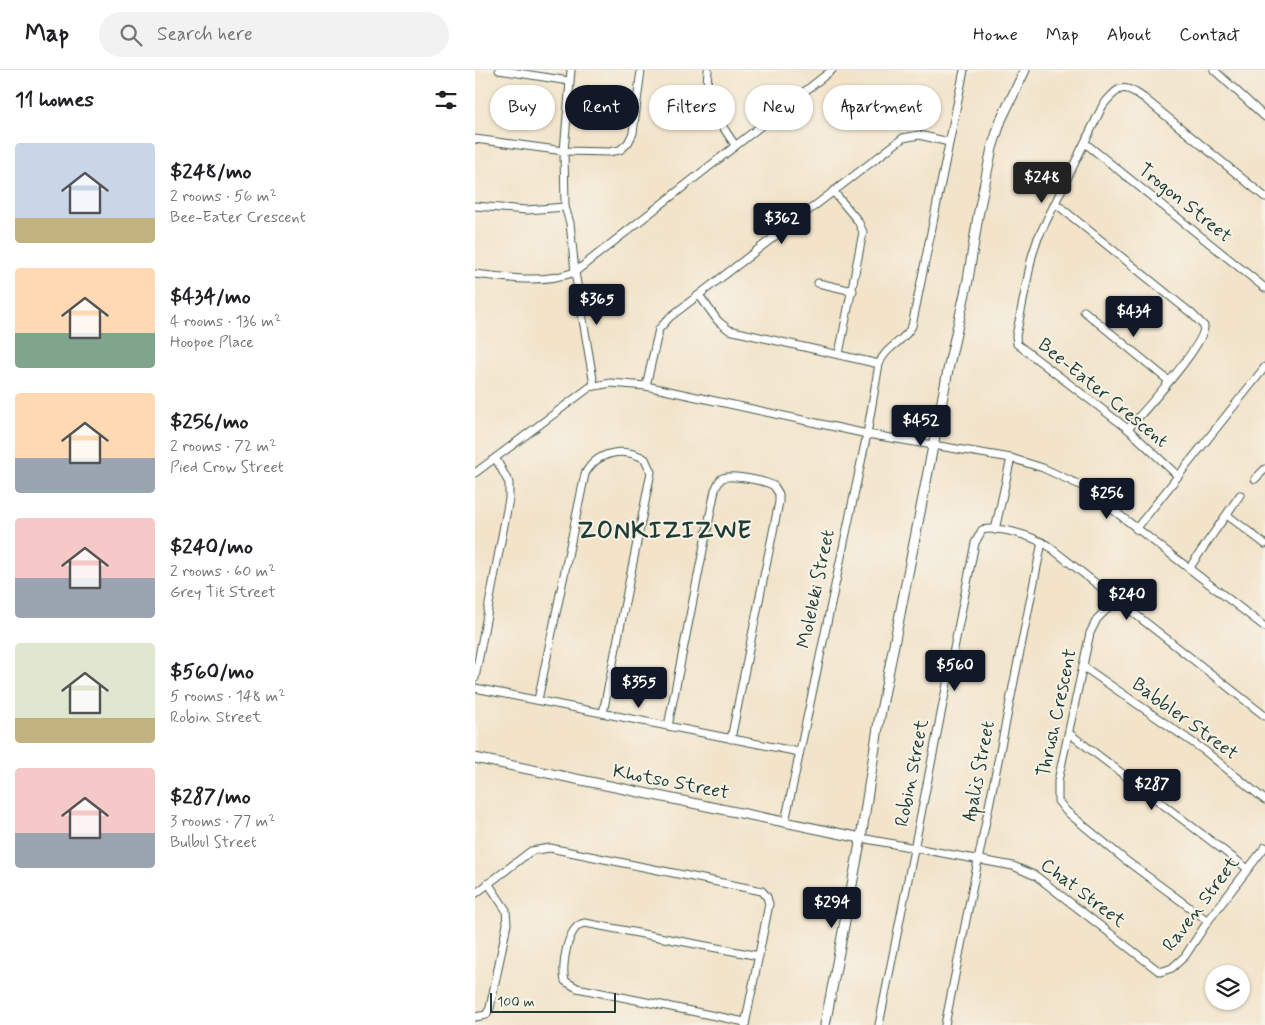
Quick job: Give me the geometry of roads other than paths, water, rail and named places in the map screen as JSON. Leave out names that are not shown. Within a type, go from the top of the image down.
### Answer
[{"type":"street","points":[[499,70],[569,81]]},
{"type":"street","points":[[571,70],[563,151],[565,207],[570,223],[575,272],[594,385]]},
{"type":"street","points":[[475,139],[563,151],[609,152],[624,148],[633,134],[641,70]]},
{"type":"street","points":[[708,70],[707,89],[711,109],[735,145]]},
{"type":"street","points":[[475,274],[537,280],[561,277],[575,272],[832,70]]},
{"type":"street","name":"Moleleki Street","points":[[785,822],[867,434],[879,364],[882,356],[908,333],[912,326],[964,70]]},
{"type":"street","points":[[825,1025],[861,838],[879,721],[933,446],[959,328],[992,148],[1001,120],[1025,70]]},
{"type":"street","points":[[1213,70],[1265,117]]},
{"type":"street","name":"Bee-Eater Crescent","points":[[1178,476],[1128,429],[1017,342],[1032,256],[1055,203],[1103,105],[1116,91],[1123,88],[1130,89],[1144,98],[1265,197]]},
{"type":"street","points":[[646,386],[659,329],[670,317],[907,136],[919,135],[949,142]]},
{"type":"street","name":"Trogon Street","points":[[1085,143],[1265,288]]},
{"type":"street","points":[[833,191],[858,221],[863,232],[839,354]]},
{"type":"street","points":[[1055,203],[1203,324],[1202,337],[1169,381],[1128,429]]},
{"type":"street","points":[[475,206],[527,210],[565,207]]},
{"type":"street","points":[[818,283],[853,290]]},
{"type":"street","points":[[699,295],[719,321],[729,330],[879,364]]},
{"type":"street","points":[[1084,311],[1169,381]]},
{"type":"street","points":[[1136,529],[1265,368]]},
{"type":"street","points":[[475,473],[496,459],[576,395],[594,385],[616,383],[646,386],[867,434],[1011,458],[1043,468],[1074,481],[1136,529],[1190,567],[1265,627]]},
{"type":"street","points":[[538,700],[585,474],[589,466],[599,458],[610,453],[624,453],[645,459],[651,472],[603,713]]},
{"type":"street","points":[[1011,458],[995,530],[1041,542],[1265,716]]},
{"type":"street","points":[[475,678],[509,499],[509,483],[496,459]]},
{"type":"street","points":[[1255,479],[1265,469]]},
{"type":"street","points":[[668,726],[717,484],[727,477],[763,482],[775,486],[779,494],[779,502],[731,739]]},
{"type":"street","points":[[1190,567],[1240,495]]},
{"type":"street","points":[[1227,515],[1265,544]]},
{"type":"street","name":"Robin Street","points":[[879,1025],[975,542],[983,530],[995,530]]},
{"type":"street","name":"Apalis Street","points":[[945,1025],[1041,542]]},
{"type":"street","name":"Thrush Crescent","points":[[1116,600],[1095,623],[1088,641],[1071,734],[1059,781],[1058,797],[1060,804],[1124,859],[1208,921]]},
{"type":"street","name":"Babbler Street","points":[[1084,667],[1205,751],[1265,800]]},
{"type":"street","points":[[475,688],[799,752]]},
{"type":"street","points":[[1071,734],[1248,869]]},
{"type":"street","name":"Khotso Street","points":[[475,758],[861,838]]},
{"type":"street","name":"Chat Street","points":[[861,838],[1018,867],[1036,876],[1158,971]]},
{"type":"street","name":"Raven Street","points":[[1158,971],[1168,970],[1181,961],[1208,921],[1265,847]]},
{"type":"street","points":[[475,894],[531,851],[549,848],[756,889],[766,894],[769,904],[759,956],[745,1024],[577,988],[565,981],[563,965],[573,930],[579,924],[585,923],[759,956]]},
{"type":"street","points":[[475,1017],[486,1015],[490,1008],[507,924],[506,910],[488,883]]},
{"type":"district","name":"ZONKIZIZWE","points":[[665,531]]}]
